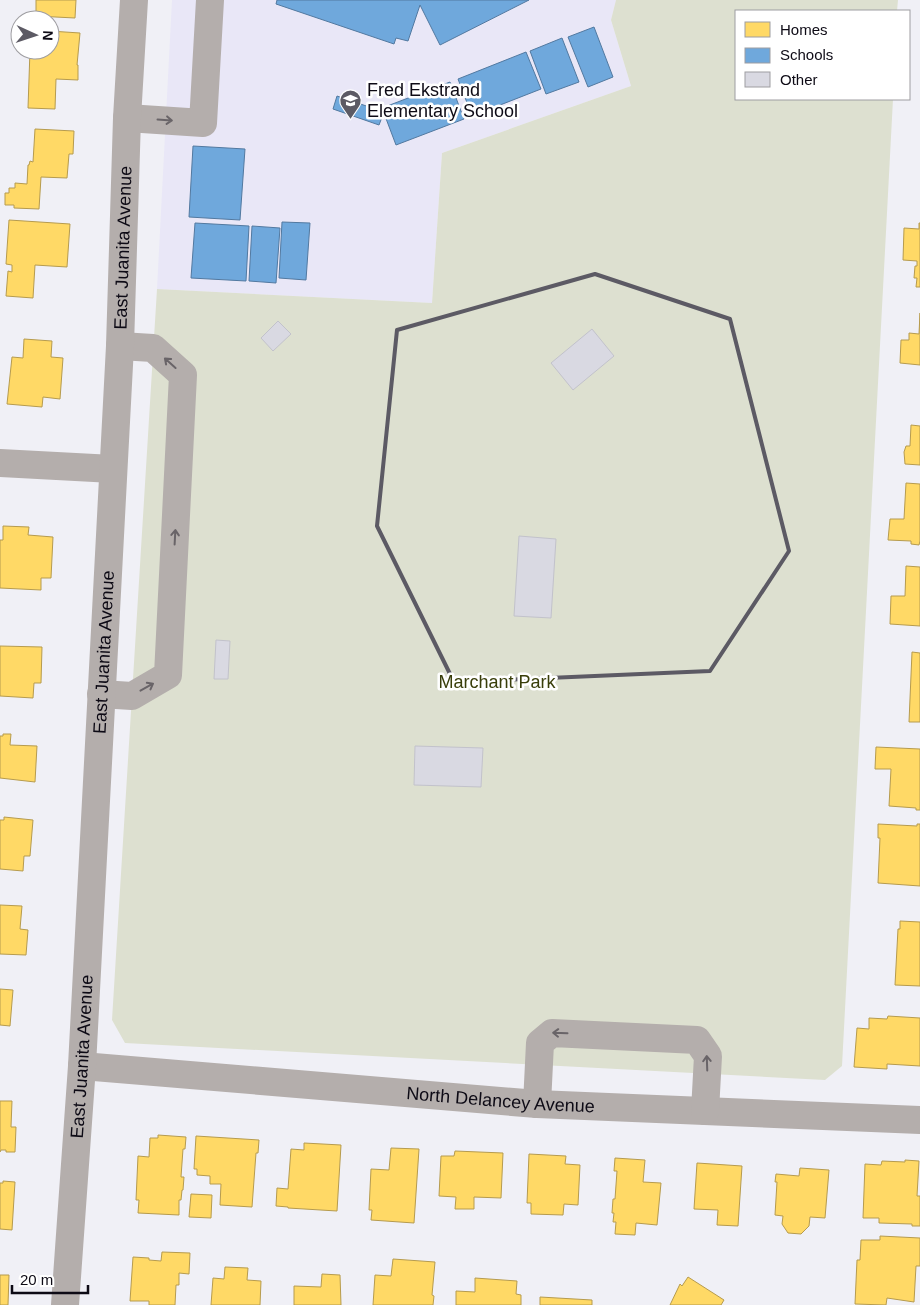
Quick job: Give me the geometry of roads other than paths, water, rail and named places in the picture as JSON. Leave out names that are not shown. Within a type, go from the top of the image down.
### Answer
[{"type":"street","name":"East Juanita Avenue","points":[[66,1305],[82,1066],[120,346],[134,0]]},
{"type":"street","points":[[128,118],[203,122],[210,0]]},
{"type":"street","points":[[101,694],[132,696],[168,675],[184,375],[153,348],[120,346]]},
{"type":"street","points":[[0,463],[113,469]]},
{"type":"street","points":[[537,1104],[540,1043],[552,1033],[697,1040],[708,1056],[705,1111]]},
{"type":"street","name":"North Delancey Avenue","points":[[82,1066],[537,1104],[920,1120]]},
{"type":"place","name":"Fred Ekstrand Elementary School","points":[[351,119]]},
{"type":"park label","name":"Marchant Park","points":[[497,682]]}]
